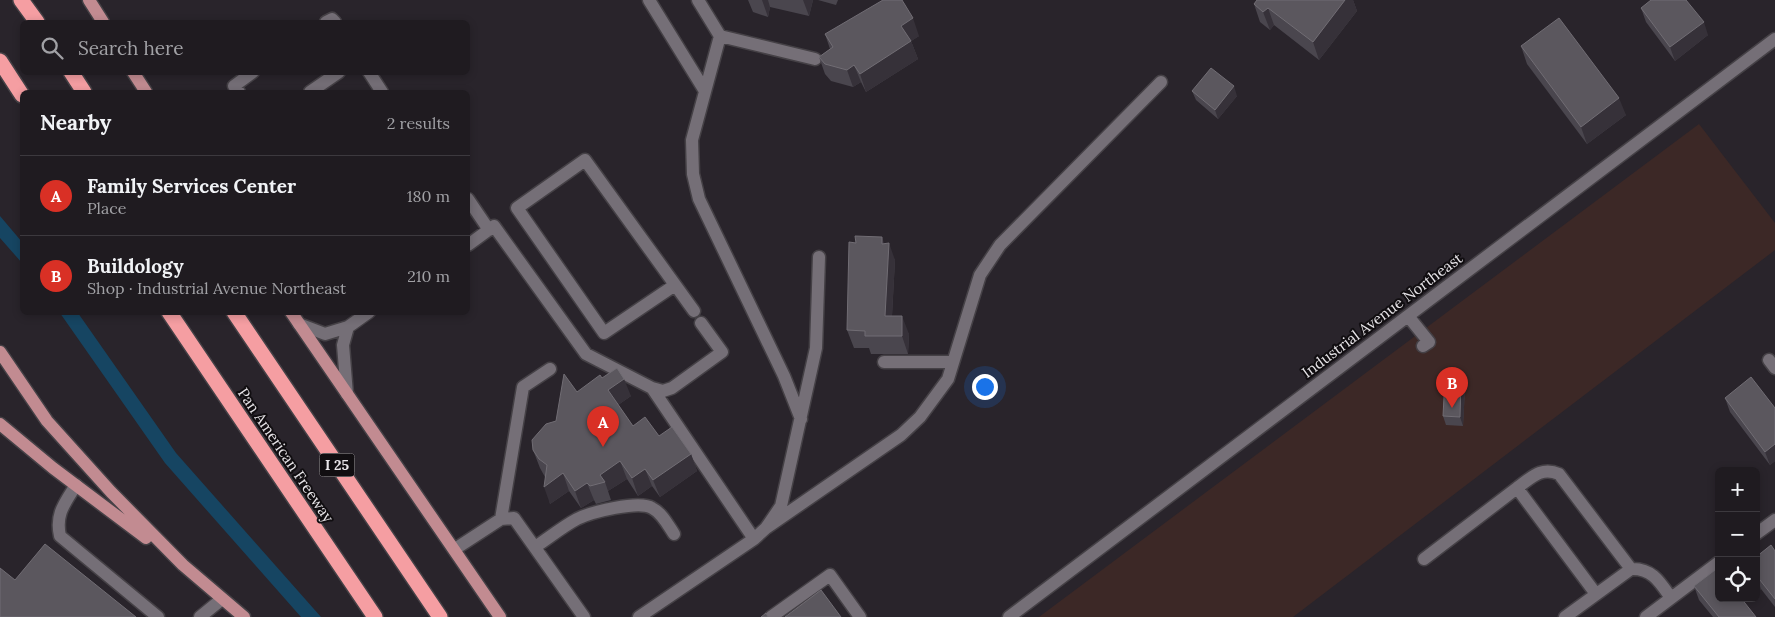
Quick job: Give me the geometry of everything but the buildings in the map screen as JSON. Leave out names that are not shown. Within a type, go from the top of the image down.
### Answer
[{"type":"highway","points":[[21,0],[35,20]]},
{"type":"highway","points":[[0,62],[20,92]]},
{"type":"highway","points":[[72,75],[83,90]]},
{"type":"highway","name":"Pan American Freeway","points":[[171,315],[375,617]]},
{"type":"highway","name":"I 25","points":[[236,315],[440,617]]},
{"type":"highway","points":[[337,562],[367,617]]},
{"type":"main road","points":[[89,0],[102,20]]},
{"type":"main road","points":[[135,75],[145,90]]},
{"type":"main road","points":[[293,315],[500,617]]},
{"type":"main road","points":[[0,352],[47,421],[110,492],[183,565]]},
{"type":"main road","points":[[0,424],[76,485],[183,565],[244,617]]},
{"type":"street","points":[[649,0],[705,91]]},
{"type":"street","points":[[698,0],[720,36],[815,59]]},
{"type":"street","points":[[720,36],[692,140],[693,174],[699,199],[784,376],[800,420]]},
{"type":"street","name":"Industrial Avenue Northeast","points":[[1009,617],[1775,40]]},
{"type":"street","points":[[237,90],[234,86],[249,75]]},
{"type":"street","points":[[313,90],[336,75]]},
{"type":"street","points":[[371,75],[381,90]]},
{"type":"street","points":[[639,617],[754,539],[766,528],[901,435],[920,417],[948,379],[980,275],[1000,245],[1161,82]]},
{"type":"street","points":[[675,285],[604,333],[517,208],[585,160],[694,311]]},
{"type":"street","points":[[470,203],[488,230]]},
{"type":"street","points":[[470,244],[494,226],[586,354],[652,388],[663,390],[672,388],[722,352],[701,322]]},
{"type":"street","points":[[766,528],[781,506],[816,348],[818,256]]},
{"type":"street","points":[[299,324],[325,334],[348,327],[365,315]]},
{"type":"street","points":[[1408,316],[1430,342],[1423,346]]},
{"type":"street","points":[[347,394],[343,345],[348,327]]},
{"type":"street","points":[[884,362],[953,362]]},
{"type":"street","points":[[501,519],[523,387],[550,369]]},
{"type":"street","points":[[652,388],[754,539]]},
{"type":"street","points":[[1424,559],[1541,470],[1550,470],[1559,474],[1631,569]]},
{"type":"street","points":[[76,485],[63,506],[57,524],[60,536],[158,617]]},
{"type":"street","points":[[1517,488],[1596,594]]},
{"type":"street","points":[[535,547],[578,518],[626,506],[645,504],[661,515],[674,534]]},
{"type":"street","points":[[455,549],[501,519],[514,518],[584,617]]},
{"type":"street","points":[[1760,531],[1775,520]]},
{"type":"street","points":[[1646,617],[1715,565]]},
{"type":"street","points":[[1566,617],[1631,569],[1640,568],[1652,573],[1671,598]]},
{"type":"street","points":[[771,617],[830,575],[860,617]]},
{"type":"street","points":[[200,617],[222,598]]},
{"type":"shaded area","points":[[1699,124],[1775,223],[1775,250],[1293,617],[1039,617]]},
{"type":"water","points":[[0,216],[20,240],[20,261],[0,238]]},
{"type":"water","points":[[61,315],[79,315],[176,453],[321,617],[301,617],[165,463]]},
{"type":"place","name":"Buildology","points":[[1452,408]]},
{"type":"place","name":"Family Services Center","points":[[603,447]]}]
